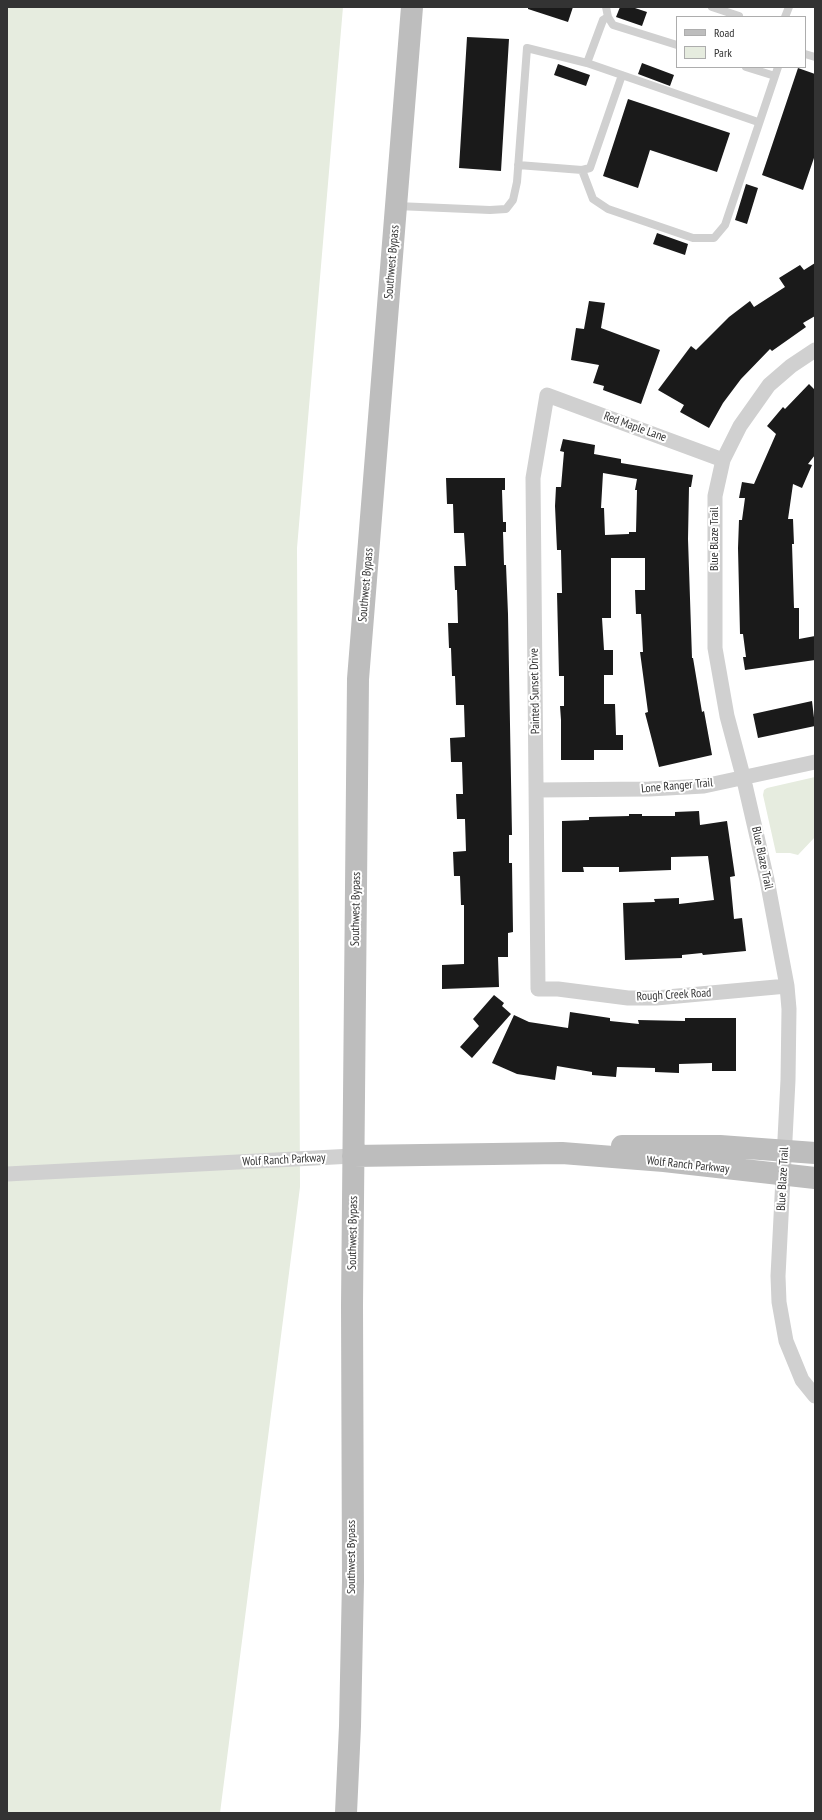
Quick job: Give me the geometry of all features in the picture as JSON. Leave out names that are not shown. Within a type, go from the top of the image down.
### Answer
[{"type":"street","name":"Southwest Bypass","points":[[346,1813],[350,1726],[353,1581],[353,1156],[358,679],[412,7]]},
{"type":"street","name":"Blue Blaze Trail","points":[[815,350],[791,366],[769,385],[740,426],[723,460],[715,496],[715,648],[727,716],[743,776],[767,880],[787,986],[789,1009],[779,1302],[786,1341],[802,1380],[815,1396]]},
{"type":"street","name":"Red Maple Lane","points":[[548,395],[723,460]]},
{"type":"street","name":"Painted Sunset Drive","points":[[538,988],[533,478],[548,395]]},
{"type":"street","name":"Lone Ranger Trail","points":[[537,790],[649,789],[704,786],[743,776],[815,762]]},
{"type":"street","name":"Rough Creek Road","points":[[538,988],[558,989],[628,998],[656,998],[787,986]]},
{"type":"street","name":"Wolf Ranch Parkway","points":[[562,1153],[617,1146],[720,1146],[815,1153]]},
{"type":"street","name":"Wolf Ranch Parkway","points":[[7,1174],[353,1156],[562,1153],[664,1161],[815,1178]]},
{"type":"lane","points":[[606,7],[608,17],[614,25],[676,45]]},
{"type":"lane","points":[[712,7],[740,16],[742,7]]},
{"type":"lane","points":[[587,63],[603,20],[608,17]]},
{"type":"lane","points":[[397,206],[490,210],[506,209],[513,200],[517,182],[527,48],[587,63],[758,122]]},
{"type":"lane","points":[[749,68],[775,76]]},
{"type":"lane","points":[[582,170],[593,199],[608,209],[693,238],[714,238],[725,225],[758,122],[778,68]]},
{"type":"lane","points":[[518,165],[582,170],[590,168],[622,75]]},
{"type":"green space","points":[[7,7],[343,7],[297,548],[300,1187],[220,1813],[7,1813]]},
{"type":"green space","points":[[815,777],[815,837],[798,855],[790,853],[776,853],[763,795],[764,790]]},
{"type":"building","points":[[528,7],[573,7],[568,22],[528,9]]},
{"type":"building","points":[[620,7],[632,7],[647,12],[642,26],[616,17]]},
{"type":"building","points":[[467,37],[509,39],[501,171],[459,168]]},
{"type":"building","points":[[642,63],[674,75],[670,86],[638,74]]},
{"type":"building","points":[[558,64],[590,75],[586,86],[554,75]]},
{"type":"building","points":[[798,68],[815,74],[815,155],[803,190],[762,175]]},
{"type":"building","points":[[628,99],[730,133],[717,172],[650,150],[638,188],[603,176]]},
{"type":"building","points":[[746,184],[758,188],[747,224],[735,220]]},
{"type":"building","points":[[657,233],[688,244],[685,255],[653,244]]},
{"type":"building","points":[[815,263],[815,316],[803,323],[806,327],[772,351],[770,349],[741,379],[723,403],[709,428],[680,412],[684,405],[658,390],[691,346],[696,350],[729,317],[750,301],[754,307],[785,287],[779,278],[800,265],[804,270]]},
{"type":"building","points":[[589,301],[605,303],[601,328],[660,350],[641,404],[603,390],[604,386],[593,383],[599,365],[571,360],[576,328],[584,329]]},
{"type":"building","points":[[809,384],[815,390],[815,455],[808,464],[812,465],[802,488],[793,484],[788,519],[793,519],[794,544],[792,544],[794,608],[799,608],[799,639],[815,636],[815,660],[745,670],[743,657],[746,657],[743,634],[740,634],[738,548],[739,520],[742,520],[745,498],[739,498],[742,482],[754,484],[776,434],[767,426],[783,407],[785,409]]},
{"type":"building","points":[[563,439],[595,445],[594,454],[621,459],[621,463],[693,475],[691,487],[689,487],[688,539],[692,658],[712,755],[659,767],[645,713],[648,712],[640,652],[643,652],[641,614],[636,614],[635,590],[645,590],[645,558],[611,558],[611,618],[602,618],[604,650],[613,650],[613,675],[604,675],[604,704],[615,704],[616,735],[623,735],[623,750],[594,750],[594,760],[561,760],[560,706],[564,706],[564,676],[559,676],[557,593],[562,593],[561,550],[557,550],[555,506],[556,487],[561,487],[564,452],[560,451]],"holes":[[[603,473],[637,479],[635,490],[637,490],[636,532],[629,532],[629,534],[605,535],[604,508],[601,508]]]},
{"type":"building","points":[[446,478],[505,478],[505,490],[502,490],[503,522],[506,522],[506,532],[503,532],[508,614],[512,835],[509,835],[509,863],[512,863],[513,932],[508,933],[508,957],[498,957],[499,987],[442,989],[442,965],[464,964],[464,905],[461,905],[460,876],[454,876],[453,852],[466,851],[465,819],[457,819],[456,794],[463,794],[462,762],[451,762],[450,738],[465,737],[464,705],[456,705],[455,676],[452,676],[448,623],[458,623],[457,590],[455,590],[454,566],[466,566],[464,533],[454,533],[453,504],[447,504]]},
{"type":"building","points":[[812,701],[815,726],[758,738],[753,714]]},
{"type":"building","points":[[699,811],[700,825],[727,821],[735,876],[730,877],[734,919],[742,918],[746,951],[703,955],[702,953],[682,955],[682,958],[625,960],[623,903],[655,902],[654,899],[679,898],[679,904],[714,900],[708,856],[671,857],[671,870],[619,872],[619,867],[583,867],[584,872],[562,872],[562,821],[589,820],[589,817],[629,816],[629,814],[642,814],[642,816],[675,816],[675,812]]},
{"type":"building","points":[[494,995],[504,1003],[502,1006],[511,1014],[472,1058],[460,1047],[479,1026],[473,1019]]},
{"type":"building","points":[[570,1012],[610,1018],[610,1021],[639,1024],[638,1020],[685,1021],[685,1018],[736,1018],[736,1071],[712,1071],[712,1063],[679,1064],[679,1073],[655,1072],[655,1068],[617,1067],[616,1077],[592,1075],[592,1072],[557,1066],[555,1080],[517,1074],[492,1063],[514,1015],[529,1022],[568,1028]]}]
